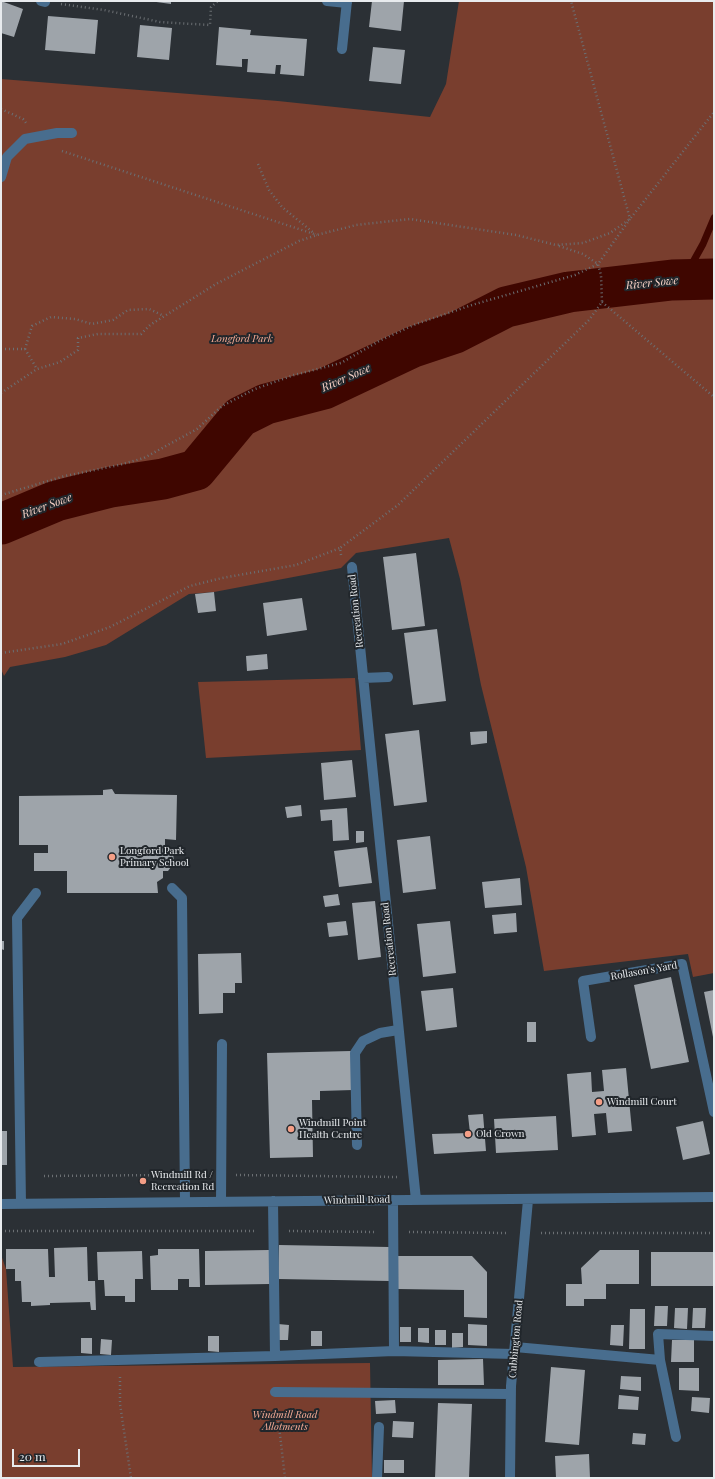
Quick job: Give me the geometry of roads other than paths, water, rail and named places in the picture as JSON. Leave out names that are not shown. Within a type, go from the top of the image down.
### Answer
[{"type":"street","points":[[327,1],[347,2],[342,49]]},
{"type":"street","points":[[1,177],[6,158],[25,139],[57,133],[72,133]]},
{"type":"street","name":"Recreation Road","points":[[352,567],[416,1200]]},
{"type":"street","points":[[363,678],[388,676]]},
{"type":"street","points":[[172,888],[182,898],[184,1202]]},
{"type":"street","points":[[21,1204],[17,918],[36,893]]},
{"type":"street","name":"Rollason's Yard","points":[[592,1037],[583,981],[682,964],[714,1112]]},
{"type":"street","points":[[357,1145],[355,1053],[363,1041],[380,1032],[398,1030]]},
{"type":"street","points":[[221,1202],[222,1044]]},
{"type":"street","name":"Windmill Road","points":[[1,1204],[714,1197]]},
{"type":"street","points":[[393,1200],[394,1351]]},
{"type":"street","name":"Cubbington Road","points":[[510,1478],[511,1394],[528,1200]]},
{"type":"street","points":[[273,1201],[275,1356]]},
{"type":"street","points":[[676,1437],[660,1360],[658,1334],[714,1336]]},
{"type":"street","points":[[39,1362],[275,1356],[394,1351],[514,1350],[660,1360]]},
{"type":"street","points":[[275,1392],[511,1394]]},
{"type":"street","points":[[377,1478],[380,1427]]},
{"type":"waterway","points":[[672,280],[693,262],[703,244],[714,218]]},
{"type":"waterway","name":"River Sowe","points":[[1,524],[56,501],[111,487],[163,479],[196,470],[240,417],[266,404],[324,389],[413,347],[455,333],[506,307],[569,292],[672,280],[714,279]]},
{"type":"place","name":"Longford Park Primary School","points":[[112,857]]},
{"type":"place","name":"Windmill Court","points":[[599,1102]]},
{"type":"place","name":"Windmill Point Health Centre","points":[[291,1129]]},
{"type":"place","name":"Old Crown","points":[[468,1134]]},
{"type":"place","name":"Windmill Rd / Recreation Rd","points":[[143,1181]]},
{"type":"park label","name":"Longford Park","points":[[242,339]]},
{"type":"park label","name":"Windmill Road Allotments","points":[[285,1420]]}]
